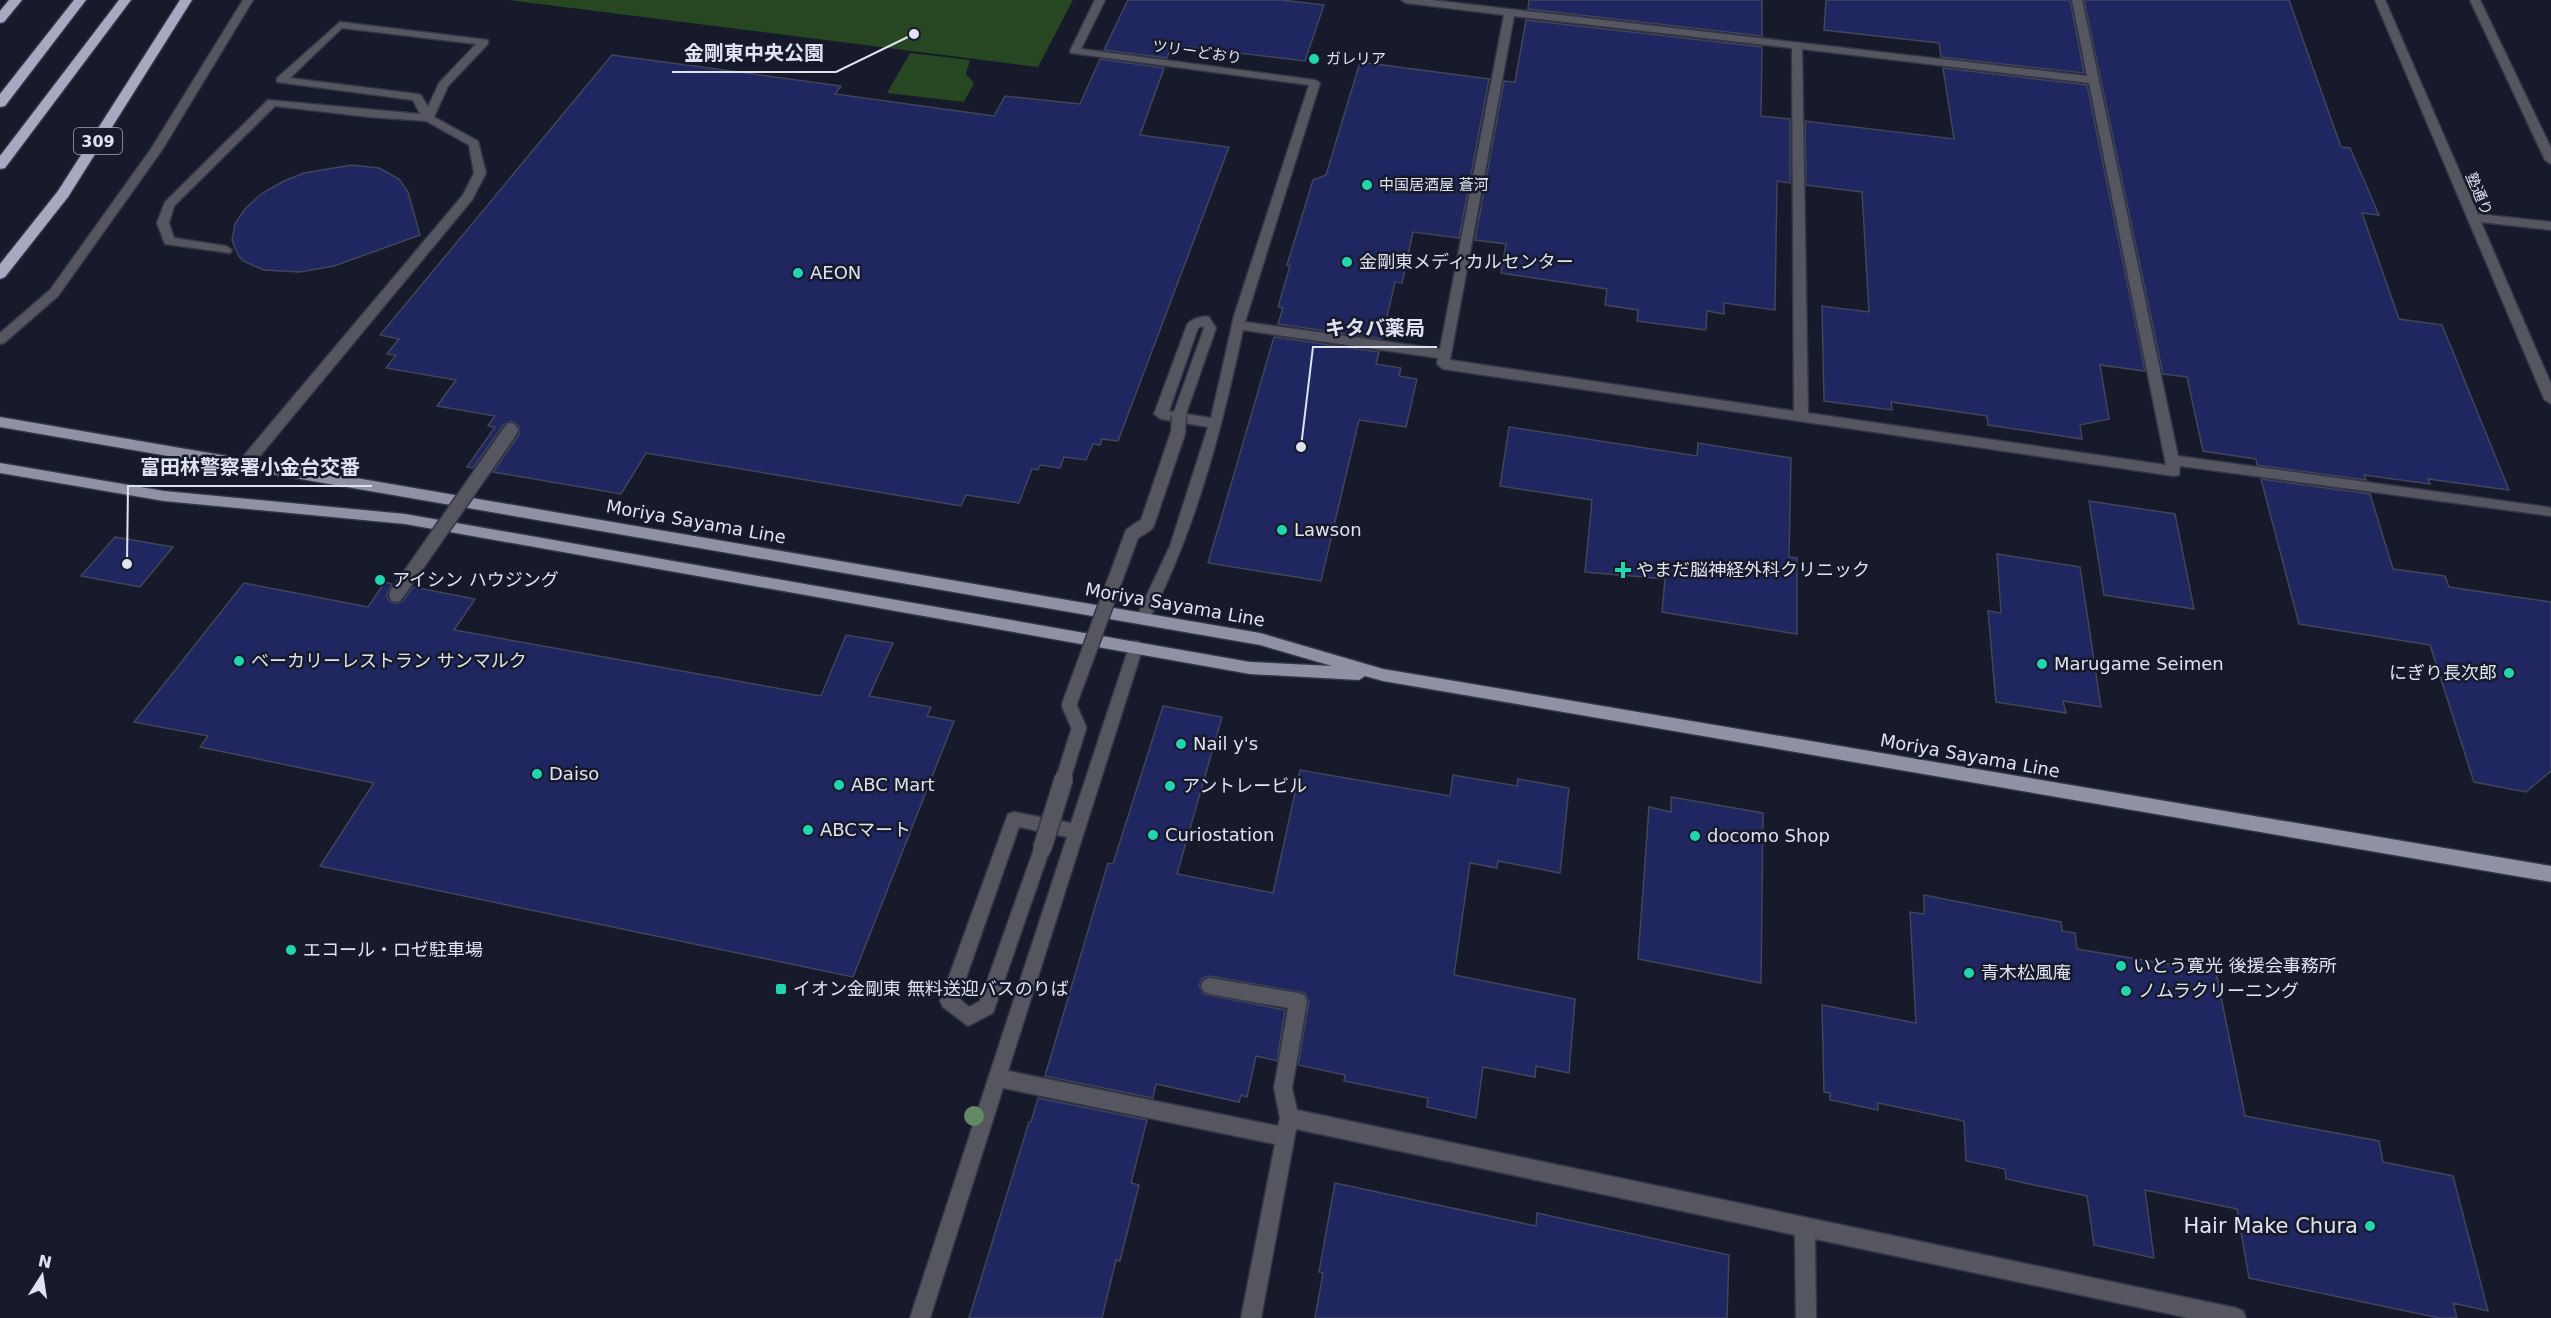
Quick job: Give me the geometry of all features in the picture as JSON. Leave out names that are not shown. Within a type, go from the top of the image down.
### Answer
[{"type":"highway","points":[[0,19],[16,0]]},
{"type":"highway","points":[[0,103],[80,0]]},
{"type":"highway","points":[[0,165],[125,0]]},
{"type":"highway","name":"309","points":[[0,274],[63,195],[186,0]]},
{"type":"main road","name":"Moriya Sayama Line","points":[[0,422],[1260,639],[1383,675],[2551,874]]},
{"type":"main road","name":"Moriya Sayama Line","points":[[0,468],[164,496],[405,519],[1250,668],[1383,675]]},
{"type":"street","points":[[0,340],[54,292],[156,150],[248,0]]},
{"type":"street","name":"ツリーどおり","points":[[1100,0],[1075,51],[1315,83],[1238,325]]},
{"type":"street","points":[[1406,0],[2094,80]]},
{"type":"street","points":[[1510,12],[1443,364],[2174,471],[2077,0]]},
{"type":"street","name":"塾通り","points":[[2380,0],[2551,399]]},
{"type":"street","points":[[2475,0],[2551,160]]},
{"type":"street","points":[[340,25],[484,42],[443,86],[429,118],[417,98],[281,80],[340,25]]},
{"type":"street","points":[[1797,45],[1801,416]]},
{"type":"street","points":[[226,250],[169,241],[163,223],[169,205],[272,102],[369,114],[429,118],[474,143],[480,173],[468,197],[245,464]]},
{"type":"street","points":[[2472,217],[2551,226]]},
{"type":"street","points":[[1077,832],[1050,827],[1041,825],[1032,823],[1023,821],[1014,819],[949,1001],[968,1017],[987,1007],[1047,833],[1050,826],[1079,728],[1069,705],[1132,534],[1147,524],[1178,434],[1179,416],[1210,328],[1204,320],[1193,325],[1161,414],[1216,424]]},
{"type":"street","points":[[1143,618],[1177,546],[1216,424],[1238,325],[1444,354]]},
{"type":"street","points":[[396,596],[511,430]]},
{"type":"street","points":[[2172,460],[2547,512]]},
{"type":"street","points":[[920,1318],[1136,647]]},
{"type":"street","points":[[1210,986],[1298,1001],[1283,1088],[1289,1118],[1251,1318]]},
{"type":"street","points":[[997,1078],[1286,1137]]},
{"type":"street","points":[[1289,1118],[2236,1318]]},
{"type":"street","points":[[1805,1226],[1806,1318]]},
{"type":"green space","points":[[508,0],[1073,0],[1038,67]]},
{"type":"green space","points":[[910,53],[970,60],[966,74],[974,83],[964,102],[887,93]]},
{"type":"building","points":[[1128,0],[1281,0],[1324,5],[1305,61],[1172,45],[1167,58],[1104,50]]},
{"type":"building","points":[[1529,0],[1762,0],[1762,36],[1528,9]]},
{"type":"building","points":[[1826,0],[2070,0],[2084,73],[1941,57],[1939,43],[1824,30]]},
{"type":"building","points":[[2084,0],[2289,0],[2341,147],[2350,148],[2379,215],[2362,213],[2399,319],[2442,325],[2509,490],[2428,479],[2430,484],[2364,475],[2366,480],[2257,465],[2256,459],[2203,451],[2187,377],[2163,374]]},
{"type":"building","points":[[1526,20],[1762,47],[1761,116],[1790,119],[1790,183],[1777,181],[1775,310],[1724,303],[1724,314],[1707,311],[1706,330],[1637,321],[1638,310],[1605,305],[1607,289],[1501,273],[1506,244],[1475,240],[1504,81],[1515,82]]},
{"type":"building","points":[[612,55],[841,86],[835,94],[994,116],[1005,96],[1080,104],[1100,59],[1164,68],[1140,135],[1229,147],[1118,441],[1102,439],[1100,445],[1093,444],[1086,460],[1064,457],[1060,468],[1040,465],[1038,470],[1032,469],[1019,503],[966,495],[961,506],[646,453],[621,494],[493,472],[519,435],[519,426],[512,421],[503,425],[473,468],[467,467],[495,427],[488,426],[495,416],[437,406],[456,380],[386,368],[396,355],[387,354],[399,339],[380,335]]},
{"type":"building","points":[[1360,62],[1489,79],[1459,238],[1413,232],[1402,283],[1395,282],[1382,339],[1278,324],[1283,308],[1278,307],[1290,266],[1287,265],[1313,180],[1326,175]]},
{"type":"building","points":[[1943,68],[2087,85],[2145,371],[2100,365],[2109,419],[2080,425],[2082,439],[1988,425],[1987,416],[1891,402],[1892,410],[1824,401],[1822,306],[1869,312],[1862,192],[1806,185],[1805,121],[1954,139]]},
{"type":"building","points":[[352,165],[379,168],[399,179],[408,192],[420,235],[334,266],[300,272],[264,270],[243,261],[232,240],[235,224],[244,210],[261,194],[304,173]]},
{"type":"building","points":[[1274,337],[1379,352],[1376,364],[1401,368],[1399,376],[1417,379],[1406,427],[1359,420],[1321,581],[1208,563]]},
{"type":"building","points":[[1509,427],[1697,456],[1698,443],[1791,458],[1789,557],[1797,558],[1797,634],[1662,612],[1665,579],[1585,572],[1592,500],[1500,486]]},
{"type":"building","points":[[2261,479],[2370,494],[2393,569],[2445,576],[2449,587],[2551,602],[2551,771],[2526,792],[2474,782],[2430,645],[2299,624]]},
{"type":"building","points":[[2089,501],[2175,514],[2194,609],[2104,595]]},
{"type":"building","points":[[115,537],[173,547],[140,587],[81,576]]},
{"type":"building","points":[[1997,554],[2080,567],[2101,707],[2063,701],[2066,713],[1996,702],[1988,611],[2001,613]]},
{"type":"building","points":[[385,582],[392,584],[387,595],[388,599],[395,604],[403,601],[413,587],[475,599],[454,630],[821,696],[846,635],[893,643],[869,696],[931,707],[927,716],[954,721],[853,977],[320,866],[374,783],[200,747],[208,736],[134,722],[244,583],[368,607]]},
{"type":"building","points":[[1163,706],[1222,717],[1177,874],[1273,893],[1300,770],[1450,796],[1453,775],[1517,786],[1518,779],[1569,788],[1560,873],[1498,861],[1497,868],[1470,863],[1454,975],[1575,999],[1569,1073],[1536,1066],[1535,1077],[1483,1067],[1476,1118],[1427,1107],[1428,1098],[1344,1081],[1345,1075],[1298,1065],[1309,1001],[1305,993],[1210,976],[1203,978],[1199,985],[1203,994],[1285,1010],[1277,1061],[1256,1056],[1247,1097],[1241,1095],[1239,1102],[1156,1084],[1153,1098],[1045,1076],[1108,863],[1113,864]]},
{"type":"building","points":[[1671,797],[1763,813],[1761,983],[1638,959],[1649,807],[1671,812]]},
{"type":"building","points":[[1924,895],[2061,922],[2062,931],[2075,933],[2077,949],[2216,972],[2245,1116],[2379,1141],[2383,1162],[2453,1176],[2488,1311],[2453,1303],[2457,1318],[2439,1318],[2249,1278],[2237,1209],[2145,1190],[2154,1258],[2094,1245],[2087,1196],[2006,1179],[2005,1169],[1966,1161],[1964,1121],[1878,1103],[1878,1110],[1830,1100],[1830,1093],[1824,1092],[1822,1005],[1916,1023],[1910,912],[1924,914]]},
{"type":"building","points":[[1038,1098],[1147,1120],[1131,1183],[1139,1185],[1120,1261],[1116,1260],[1102,1318],[969,1318],[1029,1122],[1031,1122]]},
{"type":"building","points":[[1335,1183],[1536,1226],[1537,1213],[1729,1255],[1727,1318],[1315,1318],[1323,1273],[1319,1272]]},
{"type":"place","name":"金剛東中央公園","points":[[914,34]]},
{"type":"place","name":"ガレリア","points":[[1314,59]]},
{"type":"place","name":"中国居酒屋 蒼河","points":[[1367,185]]},
{"type":"place","name":"金剛東メディカルセンター","points":[[1347,262]]},
{"type":"place","name":"AEON","points":[[798,273]]},
{"type":"place","name":"キタバ薬局","points":[[1301,447]]},
{"type":"place","name":"Lawson","points":[[1282,530]]},
{"type":"place","name":"富田林警察署小金台交番","points":[[127,564]]},
{"type":"place","name":"やまだ脳神経外科クリニック","points":[[1623,570]]},
{"type":"place","name":"アイシン ハウジング","points":[[380,580]]},
{"type":"place","name":"ベーカリーレストラン サンマルク","points":[[239,661]]},
{"type":"place","name":"Marugame Seimen","points":[[2042,664]]},
{"type":"place","name":"にぎり長次郎","points":[[2509,673]]},
{"type":"place","name":"Nail y's","points":[[1181,744]]},
{"type":"place","name":"Daiso","points":[[537,774]]},
{"type":"place","name":"ABC Mart","points":[[839,785]]},
{"type":"place","name":"アントレービル","points":[[1170,786]]},
{"type":"place","name":"ABCマート","points":[[808,830]]},
{"type":"place","name":"Curiostation","points":[[1153,835]]},
{"type":"place","name":"docomo Shop","points":[[1695,836]]},
{"type":"place","name":"エコール・ロゼ駐車場","points":[[291,950]]},
{"type":"place","name":"いとう寛光 後援会事務所","points":[[2121,966]]},
{"type":"place","name":"青木松風庵","points":[[1969,973]]},
{"type":"place","name":"イオン金剛東 無料送迎バスのりば","points":[[781,989]]},
{"type":"place","name":"ノムラクリーニング","points":[[2126,991]]},
{"type":"place","name":"Hair Make Chura","points":[[2370,1226]]}]
